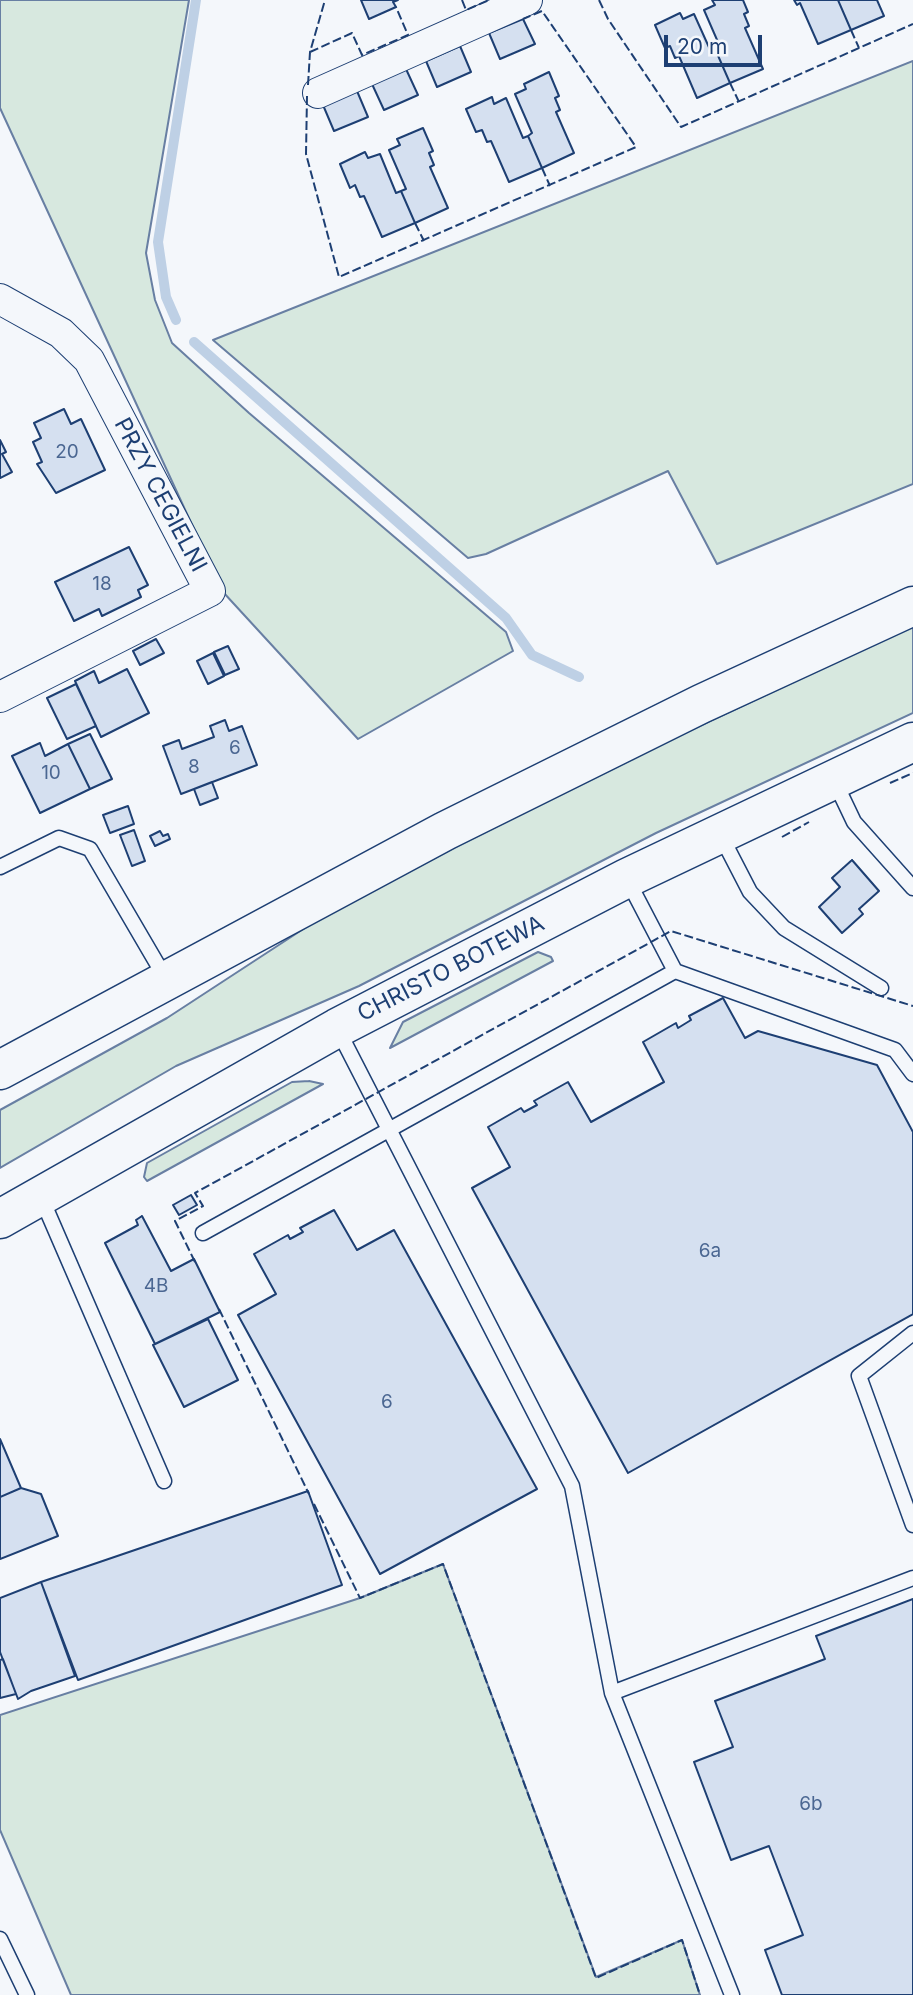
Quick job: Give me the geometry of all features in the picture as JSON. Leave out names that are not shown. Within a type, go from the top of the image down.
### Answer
[{"type":"main road","points":[[0,1070],[445,831],[701,704],[913,606]]},
{"type":"main road","name":"CHRISTO BOTEWA","points":[[0,1219],[337,1028],[627,878],[913,742]]},
{"type":"street","points":[[318,93],[527,0]]},
{"type":"street","name":"PRZY CEGIELNI","points":[[0,697],[211,591],[89,360],[61,333],[1,301]]},
{"type":"lane","points":[[833,778],[854,822],[913,888]]},
{"type":"lane","points":[[719,833],[750,892],[784,928],[881,988]]},
{"type":"lane","points":[[0,867],[59,838],[90,849],[166,979]]},
{"type":"lane","points":[[627,878],[675,971],[895,1050],[913,1074]]},
{"type":"lane","points":[[203,1233],[675,971]]},
{"type":"lane","points":[[337,1028],[572,1486],[612,1693],[732,1995]]},
{"type":"lane","points":[[41,1196],[163,1481]]},
{"type":"lane","points":[[913,1333],[859,1376],[913,1525]]},
{"type":"lane","points":[[612,1693],[913,1578]]},
{"type":"lane","points":[[0,1939],[27,1995]]},
{"type":"shaded area","points":[[0,0],[189,0],[146,253],[155,300],[172,343],[249,413],[506,632],[513,651],[358,739],[223,592],[0,108]]},
{"type":"shaded area","points":[[913,61],[913,484],[717,564],[668,471],[486,554],[468,558],[213,340]]},
{"type":"shaded area","points":[[913,626],[913,713],[656,833],[359,986],[176,1066],[0,1168],[0,1110],[167,1018],[314,922],[459,845],[661,744]]},
{"type":"shaded area","points":[[538,952],[551,957],[553,961],[390,1048],[403,1022]]},
{"type":"shaded area","points":[[292,1082],[323,1084],[147,1181],[144,1177],[147,1163]]},
{"type":"shaded area","points":[[443,1564],[596,1977],[682,1940],[700,1995],[71,1995],[0,1830],[0,1715],[360,1598]]},
{"type":"building","points":[[361,0],[398,0],[393,2],[396,7],[369,19]]},
{"type":"building","points":[[712,0],[743,0],[748,12],[744,14],[749,26],[745,28],[763,69],[730,83],[716,51],[721,49],[704,10],[715,5]]},
{"type":"building","points":[[794,0],[838,0],[851,30],[818,44],[800,3],[797,5]]},
{"type":"building","points":[[838,0],[877,0],[884,16],[851,30]]},
{"type":"building","points":[[680,13],[683,19],[694,14],[712,54],[716,51],[730,83],[697,98],[679,56],[675,58],[670,46],[665,48],[655,25]]},
{"type":"building","points":[[523,19],[535,44],[500,59],[489,33]]},
{"type":"building","points":[[460,46],[471,72],[437,87],[426,61]]},
{"type":"building","points":[[406,69],[418,95],[384,110],[372,84]]},
{"type":"building","points":[[549,72],[559,96],[555,98],[560,110],[556,112],[574,153],[542,168],[528,136],[532,133],[515,94],[526,89],[524,84]]},
{"type":"building","points":[[357,91],[368,117],[334,131],[323,105]]},
{"type":"building","points":[[492,97],[494,104],[506,98],[523,138],[528,136],[542,168],[509,182],[491,141],[487,142],[482,130],[476,132],[466,109]]},
{"type":"building","points":[[423,128],[433,151],[429,153],[434,165],[430,167],[448,208],[415,223],[401,191],[406,189],[389,150],[400,145],[397,139]]},
{"type":"building","points":[[365,152],[368,158],[380,154],[396,193],[401,191],[415,223],[382,237],[364,196],[360,197],[355,185],[350,188],[340,164]]},
{"type":"building","points":[[64,409],[71,424],[81,419],[105,470],[56,493],[37,464],[42,462],[33,442],[41,438],[34,423]]},
{"type":"building","points":[[0,440],[6,452],[2,454],[12,472],[0,478]]},
{"type":"building","points":[[129,547],[148,585],[138,590],[141,597],[102,616],[99,609],[74,621],[55,582]]},
{"type":"building","points":[[156,639],[164,653],[140,665],[133,651]]},
{"type":"building","points":[[228,646],[239,669],[225,675],[214,652]]},
{"type":"building","points":[[213,653],[224,676],[208,684],[197,661]]},
{"type":"building","points":[[127,669],[149,713],[101,737],[75,681],[94,671],[99,683]]},
{"type":"building","points":[[76,684],[96,726],[67,739],[47,698]]},
{"type":"building","points":[[225,720],[229,731],[242,726],[257,765],[181,794],[163,746],[179,740],[182,749],[214,737],[210,726]]},
{"type":"building","points":[[90,734],[112,779],[90,789],[68,744]]},
{"type":"building","points":[[40,743],[45,756],[68,744],[90,789],[40,813],[12,756]]},
{"type":"building","points":[[212,782],[218,798],[200,805],[194,789]]},
{"type":"building","points":[[128,806],[134,824],[110,833],[103,815]]},
{"type":"building","points":[[134,830],[145,861],[132,866],[120,835]]},
{"type":"building","points":[[160,831],[163,836],[168,834],[170,839],[155,846],[150,836]]},
{"type":"building","points":[[852,860],[879,891],[859,909],[863,914],[842,933],[819,907],[840,887],[832,878]]},
{"type":"building","points":[[723,998],[745,1038],[758,1031],[877,1065],[913,1132],[913,1314],[628,1473],[472,1188],[510,1167],[488,1127],[521,1108],[524,1112],[537,1105],[534,1101],[568,1082],[591,1122],[664,1082],[643,1042],[676,1023],[678,1028],[691,1020],[689,1016]]},
{"type":"building","points":[[191,1195],[197,1205],[179,1215],[173,1205]]},
{"type":"building","points":[[334,1210],[357,1250],[394,1230],[537,1489],[380,1574],[238,1315],[276,1294],[254,1254],[288,1235],[290,1239],[303,1232],[300,1228]]},
{"type":"building","points":[[142,1216],[171,1271],[194,1259],[220,1312],[155,1344],[105,1243],[138,1225],[136,1220]]},
{"type":"building","points":[[208,1319],[238,1380],[184,1407],[153,1345]]},
{"type":"building","points":[[0,1439],[21,1488],[0,1497]]},
{"type":"building","points":[[21,1488],[41,1494],[58,1536],[0,1559],[0,1497]]},
{"type":"building","points":[[308,1491],[342,1585],[78,1680],[41,1582]]},
{"type":"building","points":[[41,1582],[75,1676],[31,1691],[18,1699],[0,1652],[0,1598]]},
{"type":"building","points":[[913,1599],[913,1995],[782,1995],[765,1950],[803,1935],[769,1846],[731,1860],[694,1762],[733,1747],[715,1701],[825,1659],[816,1636]]},
{"type":"building","points":[[3,1659],[16,1694],[0,1698],[0,1660]]},
{"type":"waterway","points":[[176,320],[166,297],[158,242],[196,0]]},
{"type":"waterway","points":[[194,342],[506,618],[532,655],[579,677]]},
{"type":"fence","points":[[308,85],[310,52],[325,0]]},
{"type":"fence","points":[[462,0],[466,10],[489,0]]},
{"type":"fence","points":[[599,0],[608,19],[681,127],[913,24]]},
{"type":"fence","points":[[310,52],[352,33],[362,55],[408,35],[396,7]]},
{"type":"fence","points":[[307,96],[306,154],[339,277],[636,147],[542,11],[523,19]]},
{"type":"fence","points":[[851,30],[859,48]]},
{"type":"fence","points":[[730,83],[739,102]]},
{"type":"fence","points":[[542,168],[550,186]]},
{"type":"fence","points":[[415,223],[424,241]]},
{"type":"fence","points":[[890,783],[913,773]]},
{"type":"fence","points":[[782,837],[809,822]]},
{"type":"fence","points":[[195,1262],[175,1221],[203,1206],[195,1193],[671,931],[913,1006]]},
{"type":"fence","points":[[219,1309],[309,1494]]},
{"type":"fence","points":[[314,1504],[360,1598],[443,1564],[596,1978],[682,1940],[700,1995]]}]
